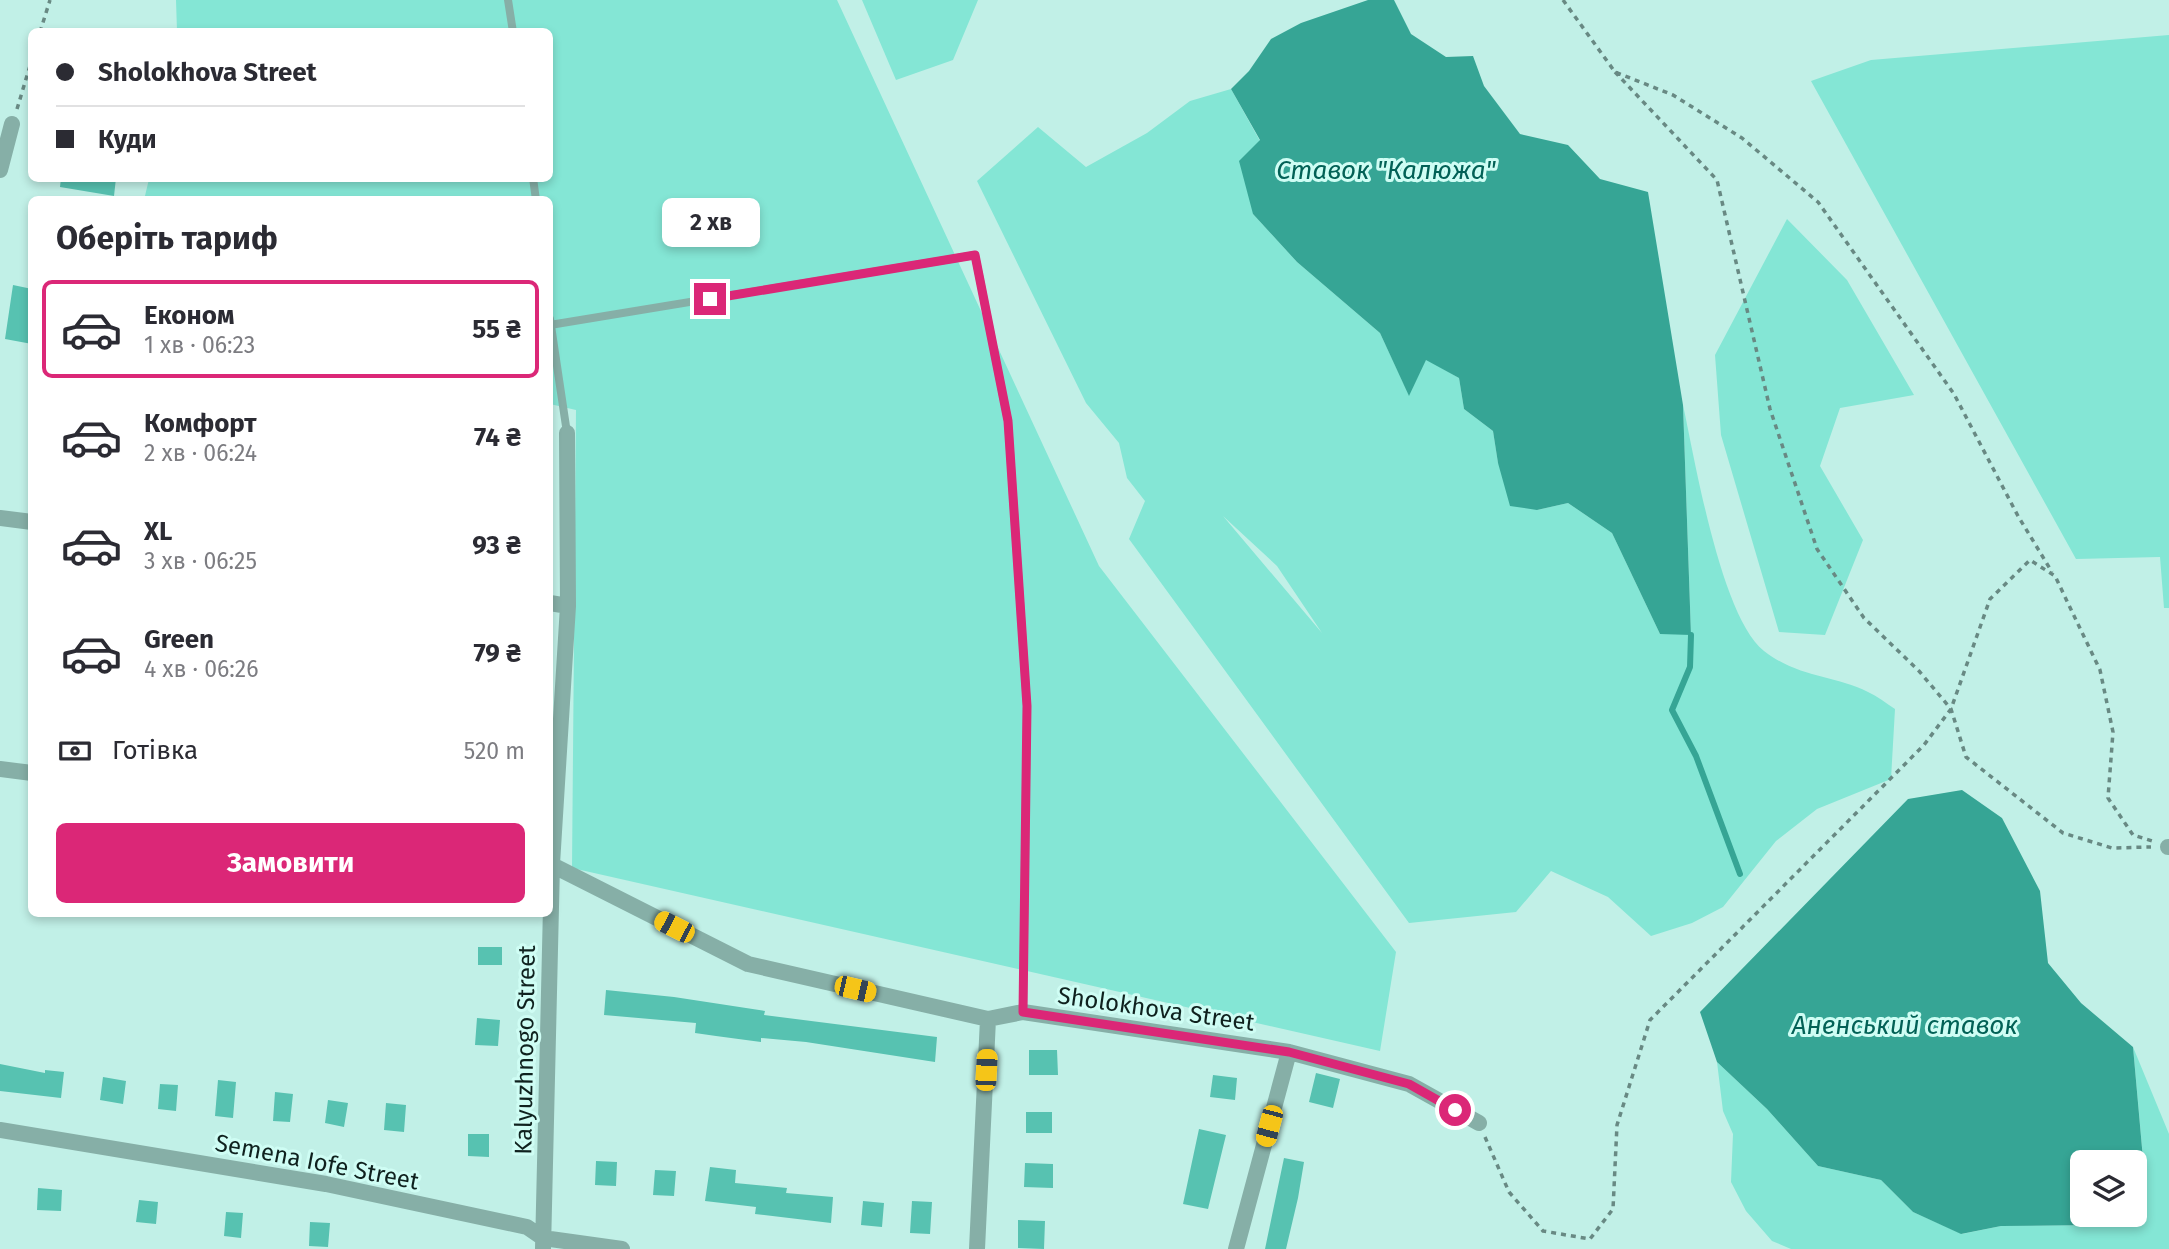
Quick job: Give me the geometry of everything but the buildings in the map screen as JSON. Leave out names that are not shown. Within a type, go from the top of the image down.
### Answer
[{"type":"street","points":[[0,170],[12,124]]},
{"type":"street","name":"Kalyuzhnogo Street","points":[[553,821],[568,606],[567,433]]},
{"type":"street","points":[[0,517],[28,521]]},
{"type":"street","points":[[553,604],[568,606]]},
{"type":"street","points":[[0,769],[28,772]]},
{"type":"street","name":"Sholokhova Street","points":[[553,866],[748,964],[988,1019],[1023,1012],[1289,1052],[1409,1084],[1479,1123]]},
{"type":"street","name":"Kalyuzhnogo Street","points":[[543,1244],[549,917]]},
{"type":"street","points":[[976,1249],[988,1019]]},
{"type":"street","points":[[1236,1249],[1289,1052]]},
{"type":"street","name":"Semena Iofe Street","points":[[0,1130],[326,1184],[527,1227],[543,1244],[622,1249]]},
{"type":"lane","points":[[509,0],[512,28]]},
{"type":"lane","points":[[553,325],[975,255],[1008,421],[1027,706],[1023,1012]]},
{"type":"lane","points":[[553,344],[567,433]]},
{"type":"path","points":[[41,28],[50,0]]},
{"type":"path","points":[[1563,0],[1615,72],[1717,180],[1770,409],[1817,550],[1864,618],[1919,671],[1951,709],[1966,757],[2063,833],[2112,848],[2168,847]]},
{"type":"path","points":[[12,124],[28,72]]},
{"type":"path","points":[[1615,72],[1673,94],[1742,138],[1818,202],[1954,394],[2018,516],[2054,576],[2100,670],[2113,732],[2108,798],[2133,835],[2168,847]]},
{"type":"path","points":[[1479,1123],[1509,1192],[1543,1231],[1590,1239],[1614,1209],[1618,1125],[1650,1020],[1924,745],[1951,709],[1990,599],[2030,560],[2054,576]]},
{"type":"shaded area","points":[[176,0],[837,0],[1099,566],[1396,952],[1380,1051],[572,868],[576,410],[553,405],[553,196],[145,196],[148,182],[553,182],[553,28],[177,28]]},
{"type":"shaded area","points":[[862,0],[978,0],[953,60],[896,80]]},
{"type":"shaded area","points":[[2169,35],[2169,608],[2164,608],[2160,557],[2076,559],[1811,81],[1871,60]]},
{"type":"shaded area","points":[[1231,89],[1260,141],[1253,214],[1297,262],[1380,333],[1409,395],[1426,359],[1459,378],[1464,409],[1493,431],[1498,463],[1537,510],[1568,503],[1612,533],[1660,634],[1691,634],[1683,405],[1712,536],[1735,606],[1749,633],[1764,651],[1777,660],[1803,671],[1855,686],[1895,709],[1891,779],[1817,809],[1776,841],[1723,907],[1692,923],[1651,936],[1608,897],[1551,871],[1516,912],[1409,923],[1129,539],[1145,501],[1127,478],[1119,443],[1086,403],[977,181],[1038,127],[1086,167],[1147,133],[1190,101]],"holes":[[[1223,516],[1277,566],[1322,633]]]},
{"type":"shaded area","points":[[1787,219],[1847,280],[1914,395],[1840,408],[1820,466],[1863,540],[1825,635],[1779,632],[1721,435],[1715,355]]},
{"type":"shaded area","points":[[2133,1047],[2169,1134],[2169,1249],[1791,1249],[1772,1241],[1746,1211],[1731,1182],[1733,1134],[1723,1111],[1717,1062],[1767,1109],[1818,1166],[1881,1180],[1913,1212],[1962,1234],[2001,1226],[2147,1227],[2147,1150],[2142,1150]]},
{"type":"water","name":"Ставок \"Калюжа\"","points":[[1368,0],[1394,0],[1411,34],[1446,57],[1473,56],[1484,86],[1520,134],[1568,145],[1600,179],[1648,192],[1683,405],[1691,635],[1660,634],[1612,533],[1568,503],[1537,510],[1510,506],[1498,463],[1493,431],[1464,409],[1459,378],[1426,360],[1409,396],[1380,333],[1297,262],[1253,214],[1239,161],[1260,140],[1231,89],[1249,71],[1271,39],[1301,23]]},
{"type":"water","name":"Аненський ставок","points":[[1962,790],[2002,818],[2040,891],[2048,963],[2081,1003],[2133,1047],[2142,1150],[2070,1150],[2070,1225],[2001,1226],[1961,1234],[1913,1212],[1881,1180],[1818,1166],[1767,1109],[1717,1062],[1700,1012],[1908,799]]},
{"type":"waterway","points":[[1691,635],[1690,667],[1672,710],[1696,756],[1740,874]]},
{"type":"route","points":[[710,299],[975,255],[1008,421],[1027,706],[1023,1012],[1289,1052],[1409,1084],[1455,1110]]}]
